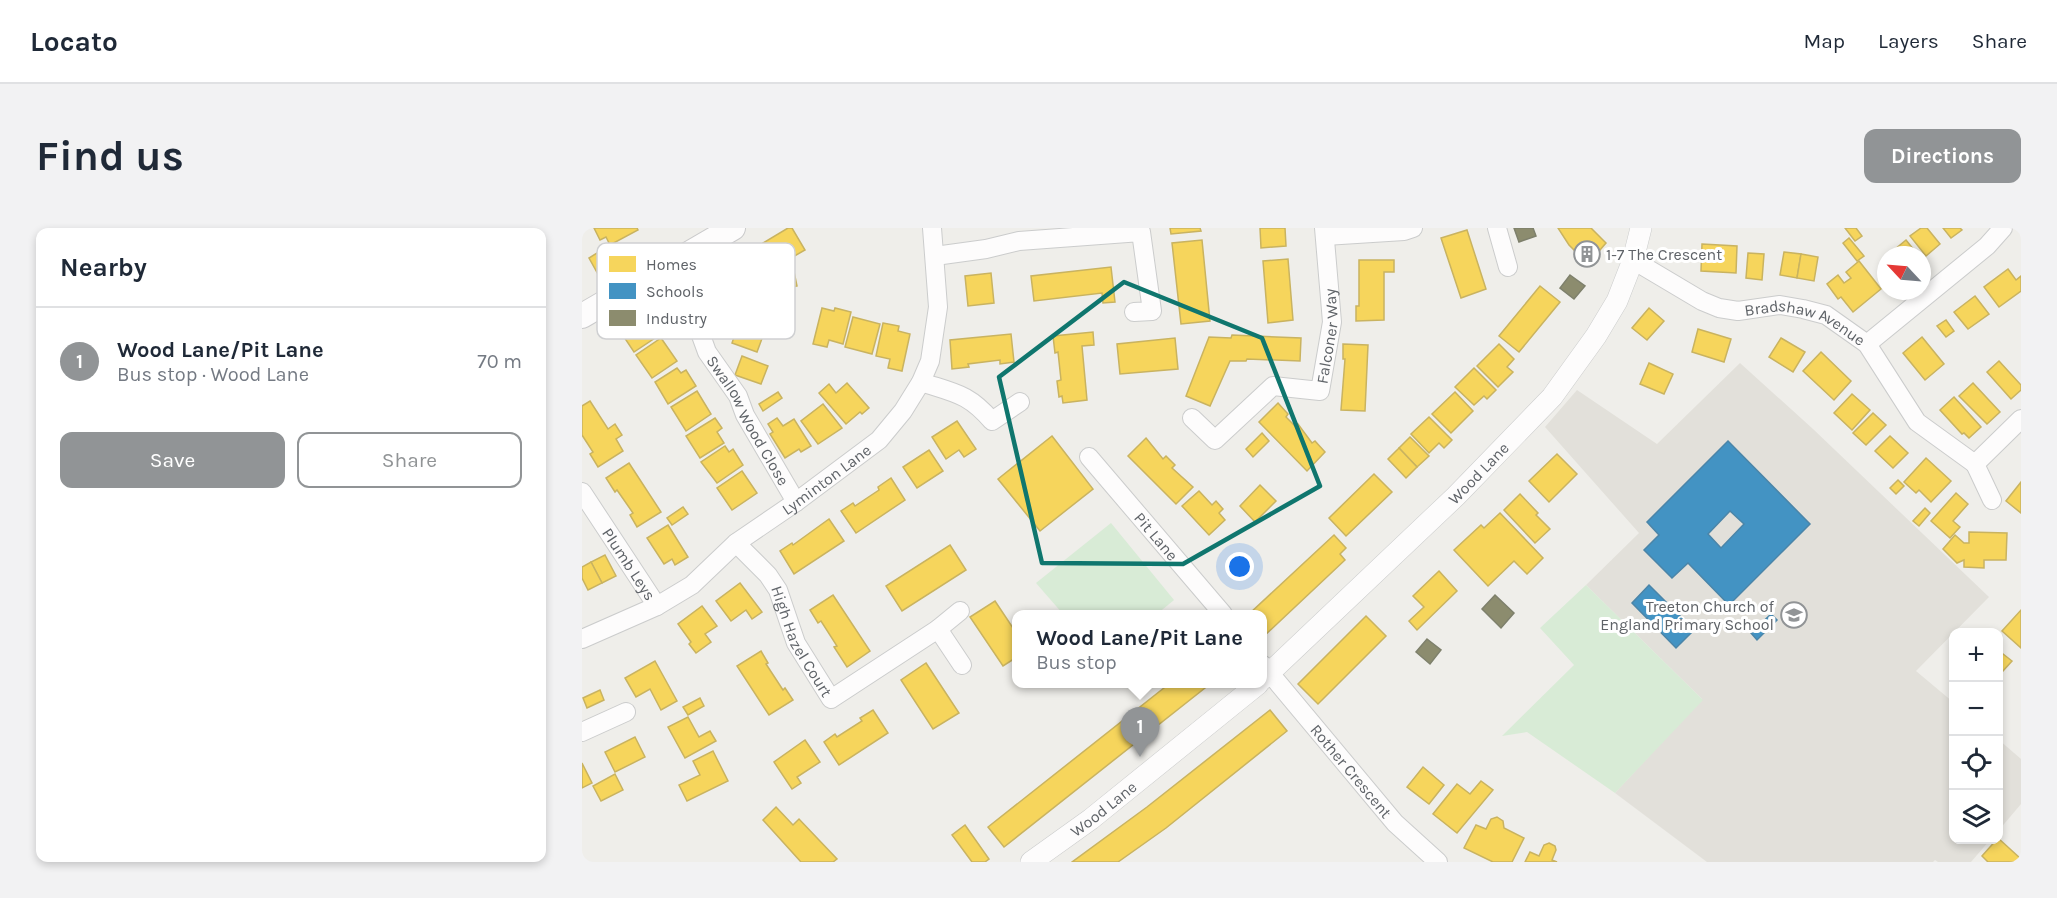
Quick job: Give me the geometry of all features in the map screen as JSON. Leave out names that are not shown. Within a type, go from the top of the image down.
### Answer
[{"type":"main road","points":[[707,243],[733,228]]},
{"type":"main road","points":[[582,316],[597,307]]},
{"type":"street","name":"Lyminton Lane","points":[[582,639],[657,606],[692,585],[736,543],[879,440],[903,411],[921,382],[930,361],[938,307],[936,256],[932,228]]},
{"type":"street","points":[[1324,232],[1404,231],[1413,228]]},
{"type":"street","points":[[1497,228],[1508,267]]},
{"type":"street","name":"Wood Lane","points":[[1267,671],[1456,496],[1552,397],[1596,336],[1617,301],[1634,260],[1641,228]]},
{"type":"street","points":[[1867,344],[1988,246],[2003,228]]},
{"type":"street","points":[[936,256],[986,249],[1019,241],[1141,230],[1152,311],[1134,312]]},
{"type":"street","name":"Falconer Way","points":[[1192,418],[1215,440],[1273,386],[1320,391],[1332,322],[1324,232]]},
{"type":"street","name":"Bradshaw Avenue","points":[[1634,260],[1702,301],[1719,308],[1738,311],[1780,305],[1826,315],[1867,344],[1917,422],[1974,464]]},
{"type":"street","name":"Swallow Wood Close","points":[[702,339],[707,352],[738,396],[745,415],[796,502]]},
{"type":"street","points":[[921,382],[966,396],[979,405],[992,421],[1020,402]]},
{"type":"street","points":[[1992,500],[1974,464],[2021,419]]},
{"type":"street","name":"Pit Lane","points":[[1089,457],[1219,610]]},
{"type":"street","name":"Plumb Leys","points":[[582,492],[657,606]]},
{"type":"street","name":"High Hazel Court","points":[[736,543],[768,575],[778,590],[796,643],[831,699],[938,629],[960,611]]},
{"type":"street","points":[[938,629],[962,665]]},
{"type":"street","name":"Rother Crescent","points":[[1267,679],[1395,823],[1438,862]]},
{"type":"street","name":"Wood Lane","points":[[1031,862],[1091,819],[1247,688]]},
{"type":"street","points":[[582,732],[626,712]]},
{"type":"highlighted area","points":[[1124,282],[1262,338],[1320,486],[1183,564],[1042,563],[999,377]]},
{"type":"shaded area","name":"Treeton Church of England Primary School","points":[[1740,363],[1813,429],[1989,597],[1958,628],[1949,628],[1949,638],[1916,671],[1949,699],[1949,844],[1987,844],[1971,862],[1938,862],[1935,860],[1933,862],[1707,862],[1615,793],[1702,699],[1586,585],[1639,533],[1545,427],[1577,390],[1657,444]]},
{"type":"shaded area","points":[[2003,743],[2021,759],[2021,804],[2003,825]]},
{"type":"green space","points":[[1111,523],[1174,600],[1162,610],[1060,610],[1036,583]]},
{"type":"green space","points":[[1586,585],[1703,700],[1615,793],[1527,732],[1502,736],[1574,665],[1540,628]]},
{"type":"building: Homes","points":[[594,228],[637,228],[638,230],[614,243],[609,243],[606,237],[600,240]]},
{"type":"building: Homes","points":[[788,228],[792,228],[805,250],[795,256],[795,243],[763,243]]},
{"type":"building: Homes","points":[[1170,228],[1200,228],[1201,231],[1171,234]]},
{"type":"building: Homes","points":[[1260,228],[1285,228],[1286,246],[1261,248]]},
{"type":"building: Homes","name":"1-7 The Crescent","points":[[1558,228],[1591,228],[1606,243],[1588,264],[1569,245]]},
{"type":"building: Homes","points":[[1845,228],[1856,228],[1862,236],[1855,241]]},
{"type":"building: Homes","points":[[1921,228],[1927,228],[1940,244],[1931,252],[1931,246],[1918,246],[1910,236]]},
{"type":"building: Homes","points":[[1943,228],[1960,228],[1962,230],[1951,238]]},
{"type":"building: Homes","points":[[1467,230],[1486,289],[1461,298],[1441,238]]},
{"type":"building: Homes","points":[[1849,238],[1864,256],[1857,261],[1843,243]]},
{"type":"building: Homes","points":[[1202,240],[1210,321],[1181,324],[1172,243]]},
{"type":"building: Homes","points":[[1906,240],[1911,246],[1899,246]]},
{"type":"building: Homes","points":[[1702,244],[1737,246],[1736,273],[1701,271]]},
{"type":"building: Homes","points":[[1784,252],[1801,254],[1797,278],[1780,275]]},
{"type":"building: Homes","points":[[597,253],[597,272],[589,258]]},
{"type":"building: Homes","points":[[1748,253],[1764,254],[1762,280],[1746,278]]},
{"type":"building: Homes","points":[[1801,254],[1818,257],[1814,281],[1797,278]]},
{"type":"building: Homes","points":[[1288,259],[1293,320],[1268,323],[1263,261]]},
{"type":"building: Homes","points":[[1359,260],[1394,260],[1394,272],[1384,272],[1384,320],[1356,321],[1356,306],[1359,306]]},
{"type":"building: Homes","points":[[1859,261],[1877,284],[1877,292],[1853,312],[1841,297],[1838,299],[1827,284],[1838,275],[1844,283],[1851,278],[1846,272]]},
{"type":"building: Homes","points":[[1111,267],[1115,302],[1103,303],[1102,293],[1034,301],[1031,276]]},
{"type":"building: Homes","points":[[2008,269],[2016,280],[2021,276],[2021,291],[1999,307],[1984,287]]},
{"type":"building: Homes","points":[[991,273],[994,303],[968,306],[965,276]]},
{"type":"building: Homes","points":[[1540,286],[1560,302],[1519,352],[1499,336]]},
{"type":"building: Homes","points":[[1975,296],[1989,314],[1968,329],[1954,312]]},
{"type":"building: Homes","points":[[822,308],[851,312],[843,344],[829,340],[827,347],[813,344]]},
{"type":"building: Homes","points":[[1649,308],[1664,321],[1647,340],[1632,328]]},
{"type":"building: Homes","points":[[853,317],[880,324],[872,354],[845,347]]},
{"type":"building: Homes","points":[[1946,320],[1954,331],[1946,337],[1937,326]]},
{"type":"building: Homes","points":[[883,323],[899,326],[898,331],[910,334],[902,371],[888,368],[890,359],[876,356]]},
{"type":"building: Homes","points":[[1698,329],[1731,339],[1724,362],[1692,352]]},
{"type":"building: Homes","points":[[1093,332],[1094,345],[1082,346],[1087,400],[1063,403],[1062,396],[1059,397],[1057,381],[1061,380],[1058,352],[1055,353],[1053,336]]},
{"type":"building: Homes","points":[[1011,334],[1014,362],[1000,364],[1000,360],[968,364],[969,367],[952,369],[950,340]]},
{"type":"building: Homes","points":[[1232,335],[1301,338],[1300,361],[1247,359],[1246,361],[1230,361],[1210,406],[1186,396],[1209,337],[1231,338]]},
{"type":"building: Homes","points":[[1922,337],[1944,364],[1925,380],[1903,353]]},
{"type":"building: Homes","points":[[1175,338],[1178,369],[1120,374],[1117,344]]},
{"type":"building: Homes","points":[[1781,338],[1805,352],[1793,372],[1769,357]]},
{"type":"building: Homes","points":[[625,339],[654,339],[634,352]]},
{"type":"building: Homes","points":[[662,339],[677,361],[652,378],[636,355]]},
{"type":"building: Homes","points":[[733,339],[762,339],[757,352],[732,343]]},
{"type":"building: Homes","points":[[1343,344],[1368,345],[1365,411],[1341,410],[1345,359],[1343,359]]},
{"type":"building: Homes","points":[[1499,344],[1514,359],[1507,367],[1513,372],[1498,387],[1477,366]]},
{"type":"building: Homes","points":[[1821,352],[1851,381],[1834,400],[1803,371]]},
{"type":"building: Homes","points":[[742,356],[768,366],[761,384],[735,375]]},
{"type":"building: Homes","points":[[1999,361],[2021,385],[2021,390],[2011,399],[1987,372]]},
{"type":"building: Homes","points":[[1649,363],[1673,374],[1664,394],[1640,384]]},
{"type":"building: Homes","points":[[677,368],[681,373],[686,370],[696,386],[668,404],[655,382]]},
{"type":"building: Homes","points":[[1474,368],[1496,390],[1487,399],[1484,396],[1474,405],[1455,387]]},
{"type":"building: Homes","points":[[847,383],[869,408],[862,414],[860,412],[846,424],[819,393],[829,384],[836,393]]},
{"type":"building: Homes","points":[[1973,383],[2000,412],[1987,424],[1959,396]]},
{"type":"building: Homes","points":[[697,391],[711,414],[686,431],[671,407]]},
{"type":"building: Homes","points":[[778,392],[782,398],[763,411],[759,404]]},
{"type":"building: Homes","points":[[1455,392],[1473,411],[1451,433],[1432,414]]},
{"type":"building: Homes","points":[[1852,394],[1870,410],[1852,430],[1834,413]]},
{"type":"building: Homes","points":[[1954,397],[1981,427],[1969,438],[1964,433],[1962,434],[1940,410]]},
{"type":"building: Homes","points":[[590,401],[608,429],[615,424],[622,435],[616,439],[623,451],[598,467],[590,454],[593,452],[582,435],[582,406]]},
{"type":"building: Homes","points":[[1278,403],[1288,414],[1286,417],[1296,427],[1298,424],[1312,443],[1315,441],[1325,452],[1307,471],[1259,422]]},
{"type":"building: Homes","points":[[823,404],[842,428],[818,444],[801,421]]},
{"type":"building: Homes","points":[[1873,413],[1886,425],[1866,445],[1853,433]]},
{"type":"building: Homes","points":[[1429,417],[1452,440],[1444,448],[1439,443],[1429,453],[1411,434]]},
{"type":"building: Homes","points":[[715,418],[722,428],[717,432],[724,443],[700,458],[686,436]]},
{"type":"building: Homes","points":[[777,418],[783,426],[794,419],[811,446],[801,452],[799,449],[785,458],[770,434],[773,432],[768,424]]},
{"type":"building: Homes","points":[[957,421],[976,449],[964,457],[959,450],[946,459],[932,437]]},
{"type":"building: Homes","points":[[1262,433],[1269,441],[1253,457],[1246,449]]},
{"type":"building: Homes","points":[[1052,436],[1093,489],[1040,531],[998,479]]},
{"type":"building: Homes","points":[[1890,436],[1908,453],[1893,468],[1875,451]]},
{"type":"building: Homes","points":[[1410,437],[1429,456],[1417,467],[1399,448]]},
{"type":"building: Homes","points":[[1146,438],[1163,459],[1166,456],[1175,465],[1172,468],[1193,487],[1176,504],[1128,456]]},
{"type":"building: Homes","points":[[725,446],[729,452],[733,449],[743,465],[717,483],[701,462]]},
{"type":"building: Homes","points":[[1399,448],[1417,467],[1406,478],[1388,459]]},
{"type":"building: Homes","points":[[929,450],[943,471],[917,488],[903,467]]},
{"type":"building: Homes","points":[[1557,454],[1577,474],[1549,502],[1529,481]]},
{"type":"building: Homes","points":[[1926,458],[1951,481],[1931,502],[1919,490],[1916,493],[1904,482]]},
{"type":"building: Homes","points":[[629,463],[661,512],[637,527],[630,515],[633,513],[606,478]]},
{"type":"building: Homes","points":[[742,471],[757,493],[732,510],[717,488]]},
{"type":"building: Homes","points":[[1374,474],[1392,492],[1346,536],[1329,518]]},
{"type":"building: Homes","points":[[891,478],[905,500],[856,533],[841,511],[853,503],[855,506],[879,490],[878,487]]},
{"type":"building: Homes","points":[[1898,480],[1904,486],[1896,494],[1890,488]]},
{"type":"building: Homes","points":[[2021,482],[2021,513],[2006,501]]},
{"type":"building: Homes","points":[[1260,485],[1276,501],[1255,522],[1240,506]]},
{"type":"building: Homes","points":[[1199,491],[1212,505],[1216,501],[1223,509],[1219,513],[1225,520],[1209,535],[1182,506]]},
{"type":"building: Homes","points":[[1956,493],[1968,504],[1953,521],[1960,527],[1950,538],[1931,521]]},
{"type":"building: Homes","points":[[1520,494],[1550,529],[1535,543],[1504,510]]},
{"type":"building: Homes","points":[[683,507],[688,514],[672,525],[667,518]]},
{"type":"building: Homes","points":[[1925,508],[1930,513],[1919,526],[1913,521]]},
{"type":"building: Homes","points":[[1500,513],[1543,558],[1527,574],[1514,561],[1488,586],[1454,550],[1481,525],[1484,528]]},
{"type":"building: Homes","points":[[829,519],[844,541],[794,574],[780,551],[792,543],[793,545]]},
{"type":"building: Homes","points":[[668,525],[688,557],[675,565],[672,559],[664,564],[647,538]]},
{"type":"building: Homes","points":[[1969,532],[2007,533],[2006,560],[1984,560],[1984,568],[1964,567],[1964,560],[1957,563],[1943,549],[1955,535],[1964,543],[1969,543]]},
{"type":"building: Homes","points":[[1334,535],[1346,548],[1340,554],[1345,560],[1267,633],[1267,610],[1253,610]]},
{"type":"building: Homes","points":[[950,545],[966,570],[902,611],[886,586]]},
{"type":"building: Homes","points":[[605,555],[616,576],[602,583],[591,562]]},
{"type":"building: Homes","points":[[591,562],[602,583],[588,590],[582,578],[582,567]]},
{"type":"building: Homes","points":[[1439,571],[1457,591],[1417,630],[1409,621],[1424,607],[1413,596]]},
{"type":"building: Homes","points":[[740,583],[762,612],[752,619],[746,610],[731,621],[716,601]]},
{"type":"building: Homes","points":[[833,595],[870,651],[847,667],[821,621],[818,623],[810,610]]},
{"type":"building: Homes","points":[[995,601],[1012,626],[1012,660],[1003,666],[970,617]]},
{"type":"building: Homes","points":[[702,606],[717,626],[705,634],[711,642],[696,653],[678,624]]},
{"type":"building: Homes","points":[[2021,610],[2021,648],[2003,630]]},
{"type":"building: Homes","points":[[1366,616],[1386,636],[1318,704],[1298,684]]},
{"type":"building: Homes","points":[[761,651],[768,663],[766,664],[783,690],[785,688],[793,700],[769,715],[737,666]]},
{"type":"building: Homes","points":[[2003,654],[2012,661],[2003,671]]},
{"type":"building: Homes","points":[[655,661],[677,701],[661,710],[650,689],[636,697],[625,678]]},
{"type":"building: Homes","points":[[926,663],[959,713],[933,729],[901,680]]},
{"type":"building: Homes","points":[[1164,688],[1205,688],[1004,847],[988,827]]},
{"type":"building: Homes","points":[[600,690],[604,700],[587,708],[583,698]]},
{"type":"building: Homes","points":[[700,698],[704,706],[688,715],[683,707]]},
{"type":"building: Homes","points":[[873,710],[888,733],[839,765],[824,742],[835,734],[837,737],[862,721],[860,718]]},
{"type":"building: Homes","points":[[1270,710],[1287,731],[1166,828],[1118,862],[1072,862],[1147,807]]},
{"type":"building: Homes","points":[[688,717],[699,737],[710,731],[716,741],[685,758],[668,727]]},
{"type":"building: Homes","points":[[635,737],[645,757],[615,772],[605,752]]},
{"type":"building: Homes","points":[[805,740],[820,762],[797,777],[801,783],[792,789],[774,762]]},
{"type":"building: Homes","points":[[713,751],[728,781],[687,801],[679,785],[700,775],[693,761]]},
{"type":"building: Homes","points":[[582,763],[592,783],[582,788]]},
{"type":"building: Homes","points":[[1423,767],[1444,785],[1429,804],[1407,787]]},
{"type":"building: Homes","points":[[615,774],[623,790],[601,801],[593,786]]},
{"type":"building: Homes","points":[[1481,781],[1493,790],[1457,833],[1433,814],[1457,784],[1470,794]]},
{"type":"building: Homes","points":[[776,807],[793,825],[799,819],[837,859],[833,862],[801,862],[763,820]]},
{"type":"building: Homes","points":[[1497,817],[1503,821],[1504,828],[1524,838],[1512,862],[1493,862],[1464,848],[1476,825],[1486,829],[1491,819]]},
{"type":"building: Homes","points":[[965,825],[989,859],[985,862],[972,862],[952,835]]},
{"type":"building: Homes","points":[[1549,843],[1555,846],[1556,850],[1552,860],[1557,862],[1525,862],[1530,852],[1539,856],[1544,845]]},
{"type":"building: Homes","points":[[2003,843],[2021,859],[2021,862],[1988,862],[1982,856],[1993,844]]},
{"type":"building: Schools","points":[[1728,441],[1810,524],[1729,605],[1688,563],[1672,578],[1644,550],[1659,535],[1647,522]],"holes":[[[1730,511],[1744,524],[1721,548],[1708,534]]]},
{"type":"building: Schools","points":[[1649,585],[1694,630],[1676,648],[1632,603]]},
{"type":"building: Schools","points":[[1771,614],[1777,620],[1757,640],[1751,633]]},
{"type":"building: Industry","points":[[1514,228],[1533,228],[1536,236],[1519,242]]},
{"type":"building: Industry","points":[[1570,275],[1585,286],[1574,299],[1560,288]]},
{"type":"building: Industry","points":[[1495,595],[1514,613],[1501,628],[1482,609]]},
{"type":"building: Industry","points":[[1427,639],[1441,650],[1430,664],[1416,652]]},
{"type":"place","name":"1-7 The Crescent","points":[[1587,254]]},
{"type":"place","name":"Treeton Church of England Primary School","points":[[1794,615]]},
{"type":"place","name":"Wood Lane/Pit Lane","points":[[1140,757]]}]
